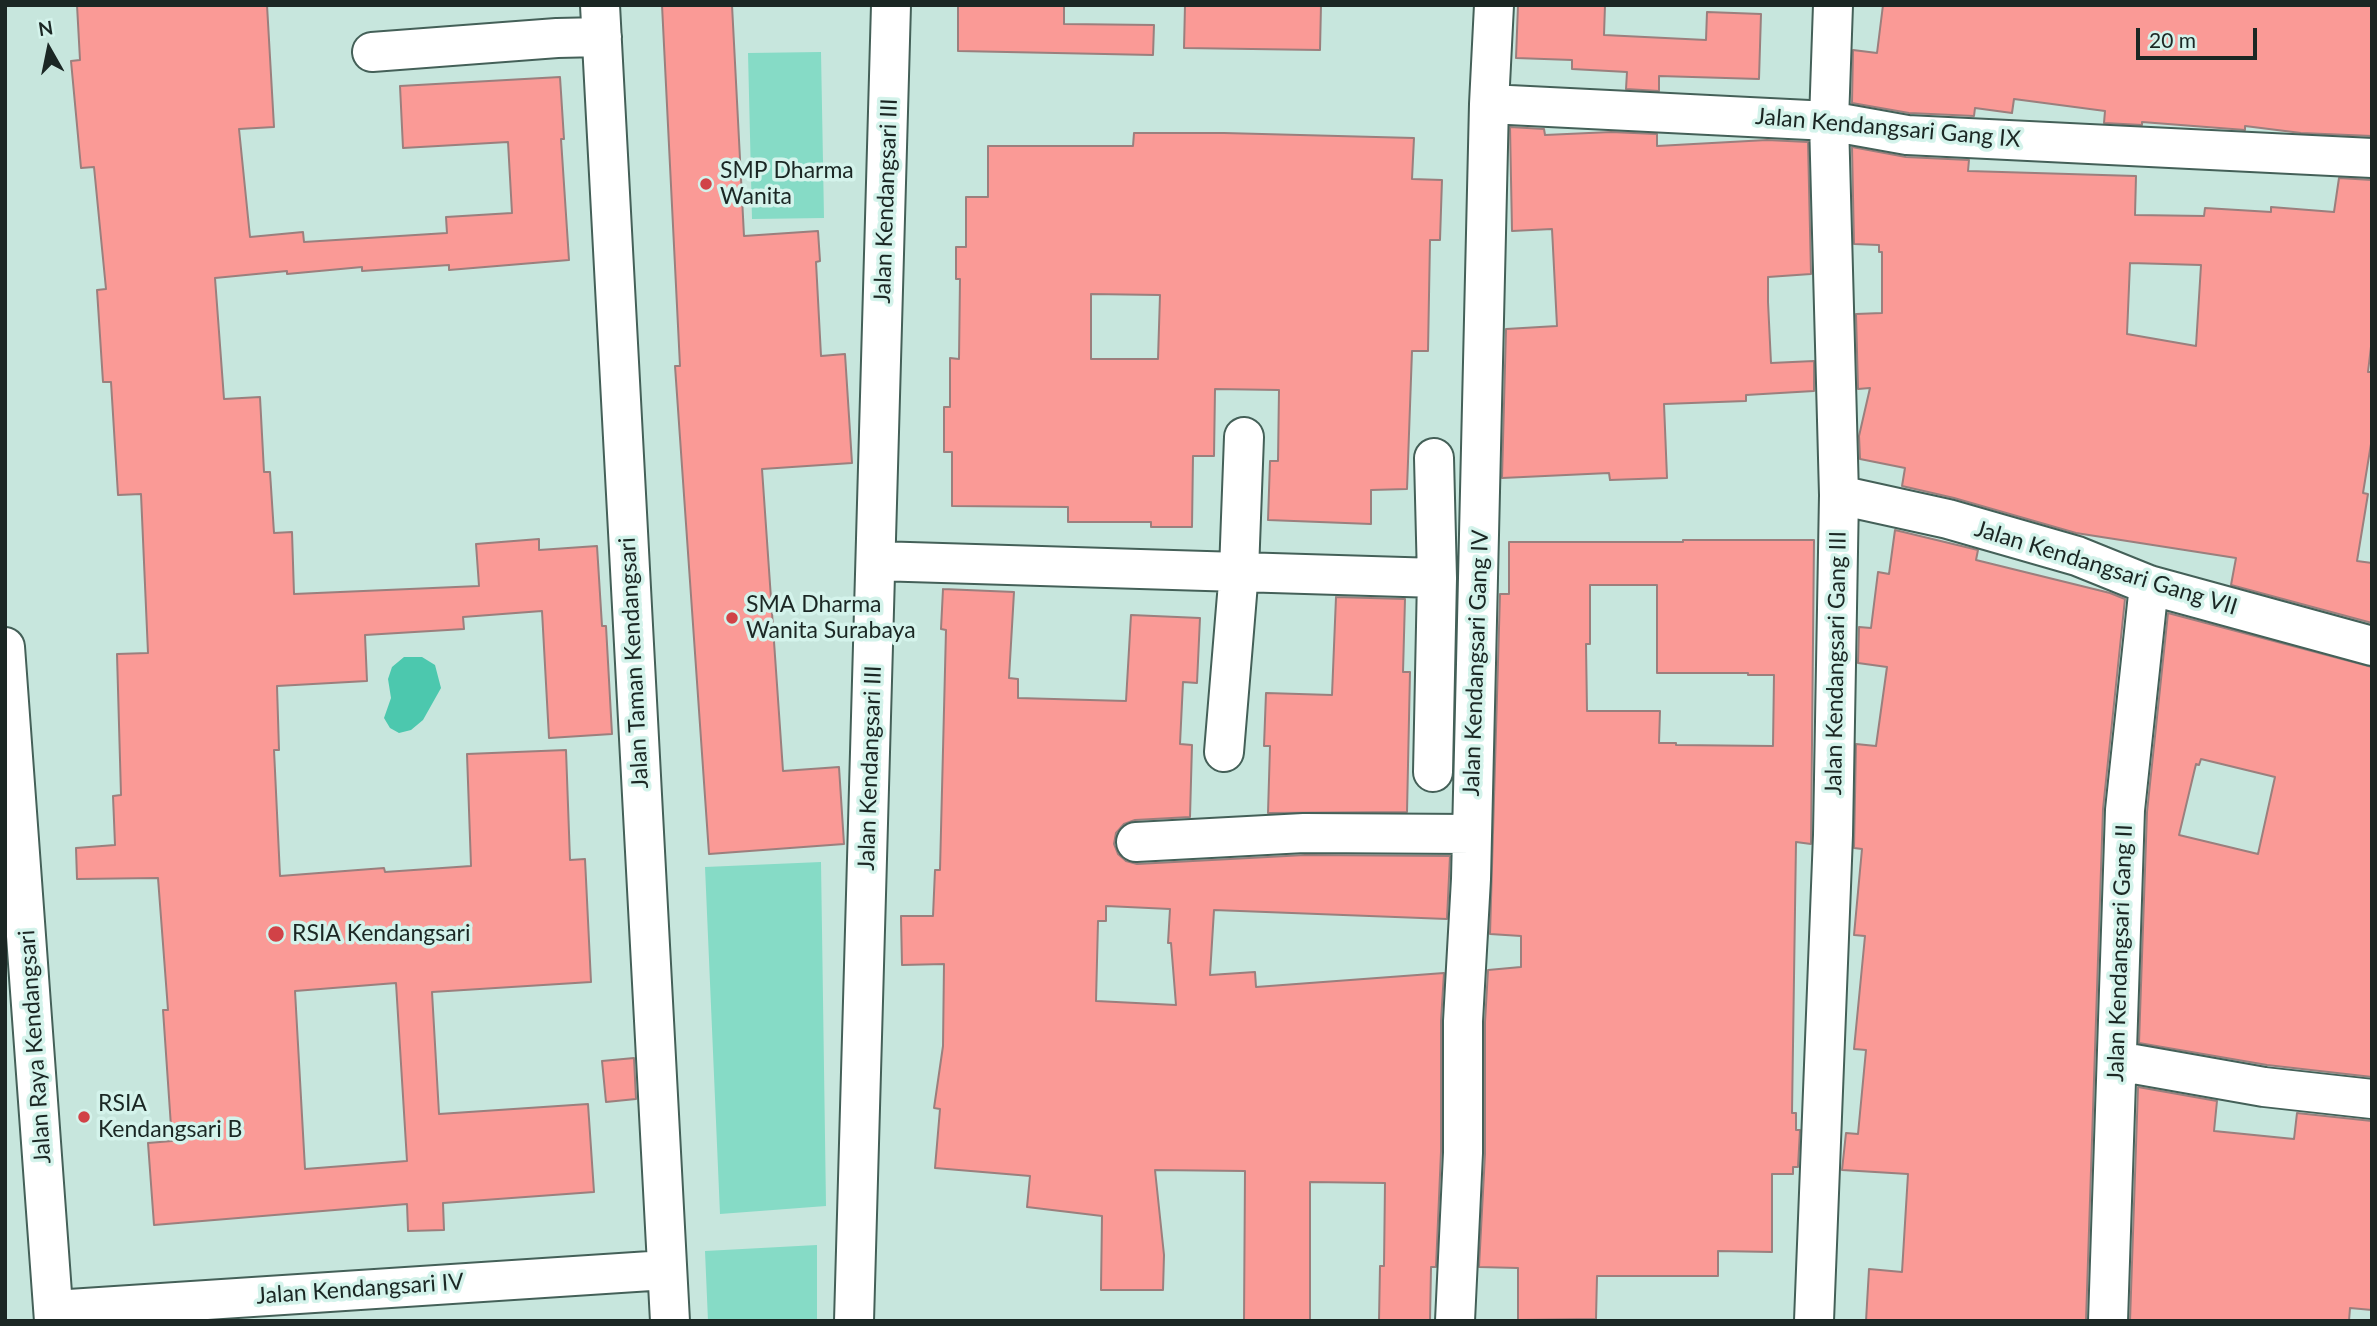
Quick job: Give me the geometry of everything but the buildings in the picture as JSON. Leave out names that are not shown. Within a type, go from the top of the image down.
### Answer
[{"type":"street","name":"Jalan Kendangsari III","points":[[854,1321],[891,5]]},
{"type":"street","name":"Jalan Kendangsari Gang IV","points":[[1455,1321],[1463,1153],[1463,1021],[1472,834],[1489,104],[1494,5]]},
{"type":"street","name":"Jalan Kendangsari Gang III","points":[[1814,1321],[1833,835],[1839,495],[1829,121],[1833,5]]},
{"type":"street","points":[[372,52],[556,38],[601,21]]},
{"type":"street","name":"Jalan Taman Kendangsari","points":[[601,21],[670,1321]]},
{"type":"street","name":"Jalan Kendangsari Gang IX","points":[[1489,104],[1829,121],[1907,135],[2372,158]]},
{"type":"street","points":[[1224,752],[1238,572],[1244,437]]},
{"type":"street","points":[[1433,772],[1437,578],[1434,458]]},
{"type":"street","name":"Jalan Kendangsari Gang VII","points":[[1839,495],[1948,519],[2077,556],[2148,585],[2372,646]]},
{"type":"street","points":[[876,561],[1437,578]]},
{"type":"street","name":"Jalan Kendangsari Gang II","points":[[2108,1321],[2125,810],[2148,585]]},
{"type":"street","name":"Jalan Raya Kendangsari","points":[[5,647],[54,1315]]},
{"type":"street","points":[[1136,842],[1304,833],[1472,834]]},
{"type":"street","points":[[2117,1061],[2264,1087],[2372,1099]]},
{"type":"street","name":"Jalan Kendangsari IV","points":[[54,1315],[666,1270]]},
{"type":"shaded area","points":[[821,52],[824,218],[752,219],[748,53]]},
{"type":"shaded area","points":[[404,657],[422,657],[435,665],[441,688],[423,720],[411,730],[399,733],[390,728],[384,718],[391,698],[388,679],[392,667]]},
{"type":"shaded area","points":[[821,862],[826,1206],[720,1214],[705,867]]},
{"type":"shaded area","points":[[817,1245],[817,1321],[708,1321],[705,1251]]},
{"type":"place","name":"SMP Dharma Wanita","points":[[706,184]]},
{"type":"place","name":"SMA Dharma Wanita Surabaya","points":[[732,618]]},
{"type":"place","name":"RSIA Kendangsari","points":[[276,934]]},
{"type":"place","name":"RSIA Kendangsari B","points":[[84,1117]]}]
